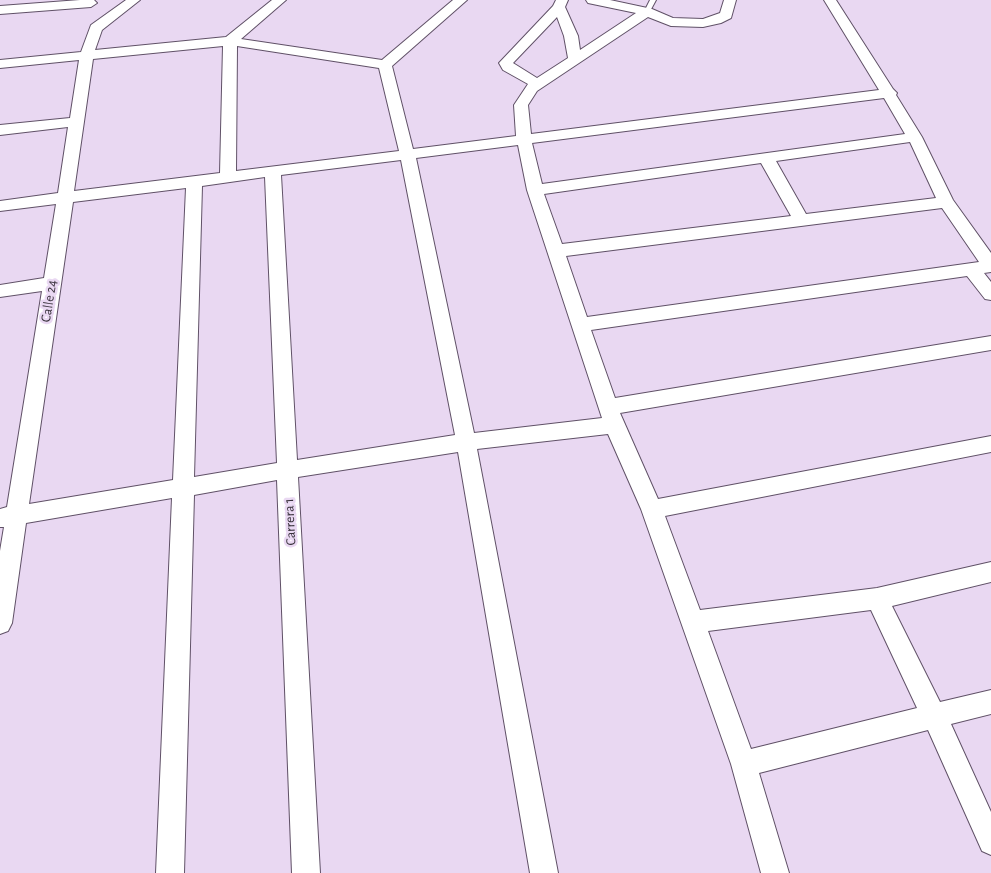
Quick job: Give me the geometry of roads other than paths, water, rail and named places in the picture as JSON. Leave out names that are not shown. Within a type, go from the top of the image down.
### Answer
[{"type":"street","name":"Calle 24","points":[[0,622],[8,517],[52,282],[87,55],[96,28],[134,0]]},
{"type":"street","points":[[228,177],[230,41],[280,0]]},
{"type":"street","points":[[0,64],[230,41],[385,65],[462,0]]},
{"type":"street","points":[[596,0],[650,6],[671,22],[702,23],[716,20],[726,15],[730,0]]},
{"type":"street","points":[[581,324],[991,266],[946,202],[916,137],[830,0]]},
{"type":"street","points":[[0,10],[86,1],[120,10]]},
{"type":"street","points":[[561,3],[571,36],[575,58]]},
{"type":"street","points":[[537,84],[508,68],[506,63],[561,3]]},
{"type":"street","points":[[650,6],[532,88],[521,105],[524,140],[535,190],[611,416],[652,509],[694,622],[744,764],[775,873]]},
{"type":"street","points":[[385,65],[407,154],[466,442],[544,873]]},
{"type":"street","points":[[0,206],[890,93]]},
{"type":"street","points":[[0,130],[77,122]]},
{"type":"street","points":[[535,190],[916,137]]},
{"type":"street","points":[[766,158],[802,221]]},
{"type":"street","name":"Carrera 1","points":[[273,171],[306,873]]},
{"type":"street","points":[[170,873],[194,181]]},
{"type":"street","points":[[556,251],[946,202]]},
{"type":"street","points":[[971,269],[991,294]]},
{"type":"street","points":[[0,291],[52,282]]},
{"type":"street","points":[[8,517],[466,442],[991,343]]},
{"type":"street","points":[[652,509],[991,444]]},
{"type":"street","points":[[694,622],[877,599],[991,572]]},
{"type":"street","points":[[877,599],[934,716],[991,842]]},
{"type":"street","points":[[744,764],[991,702]]}]
